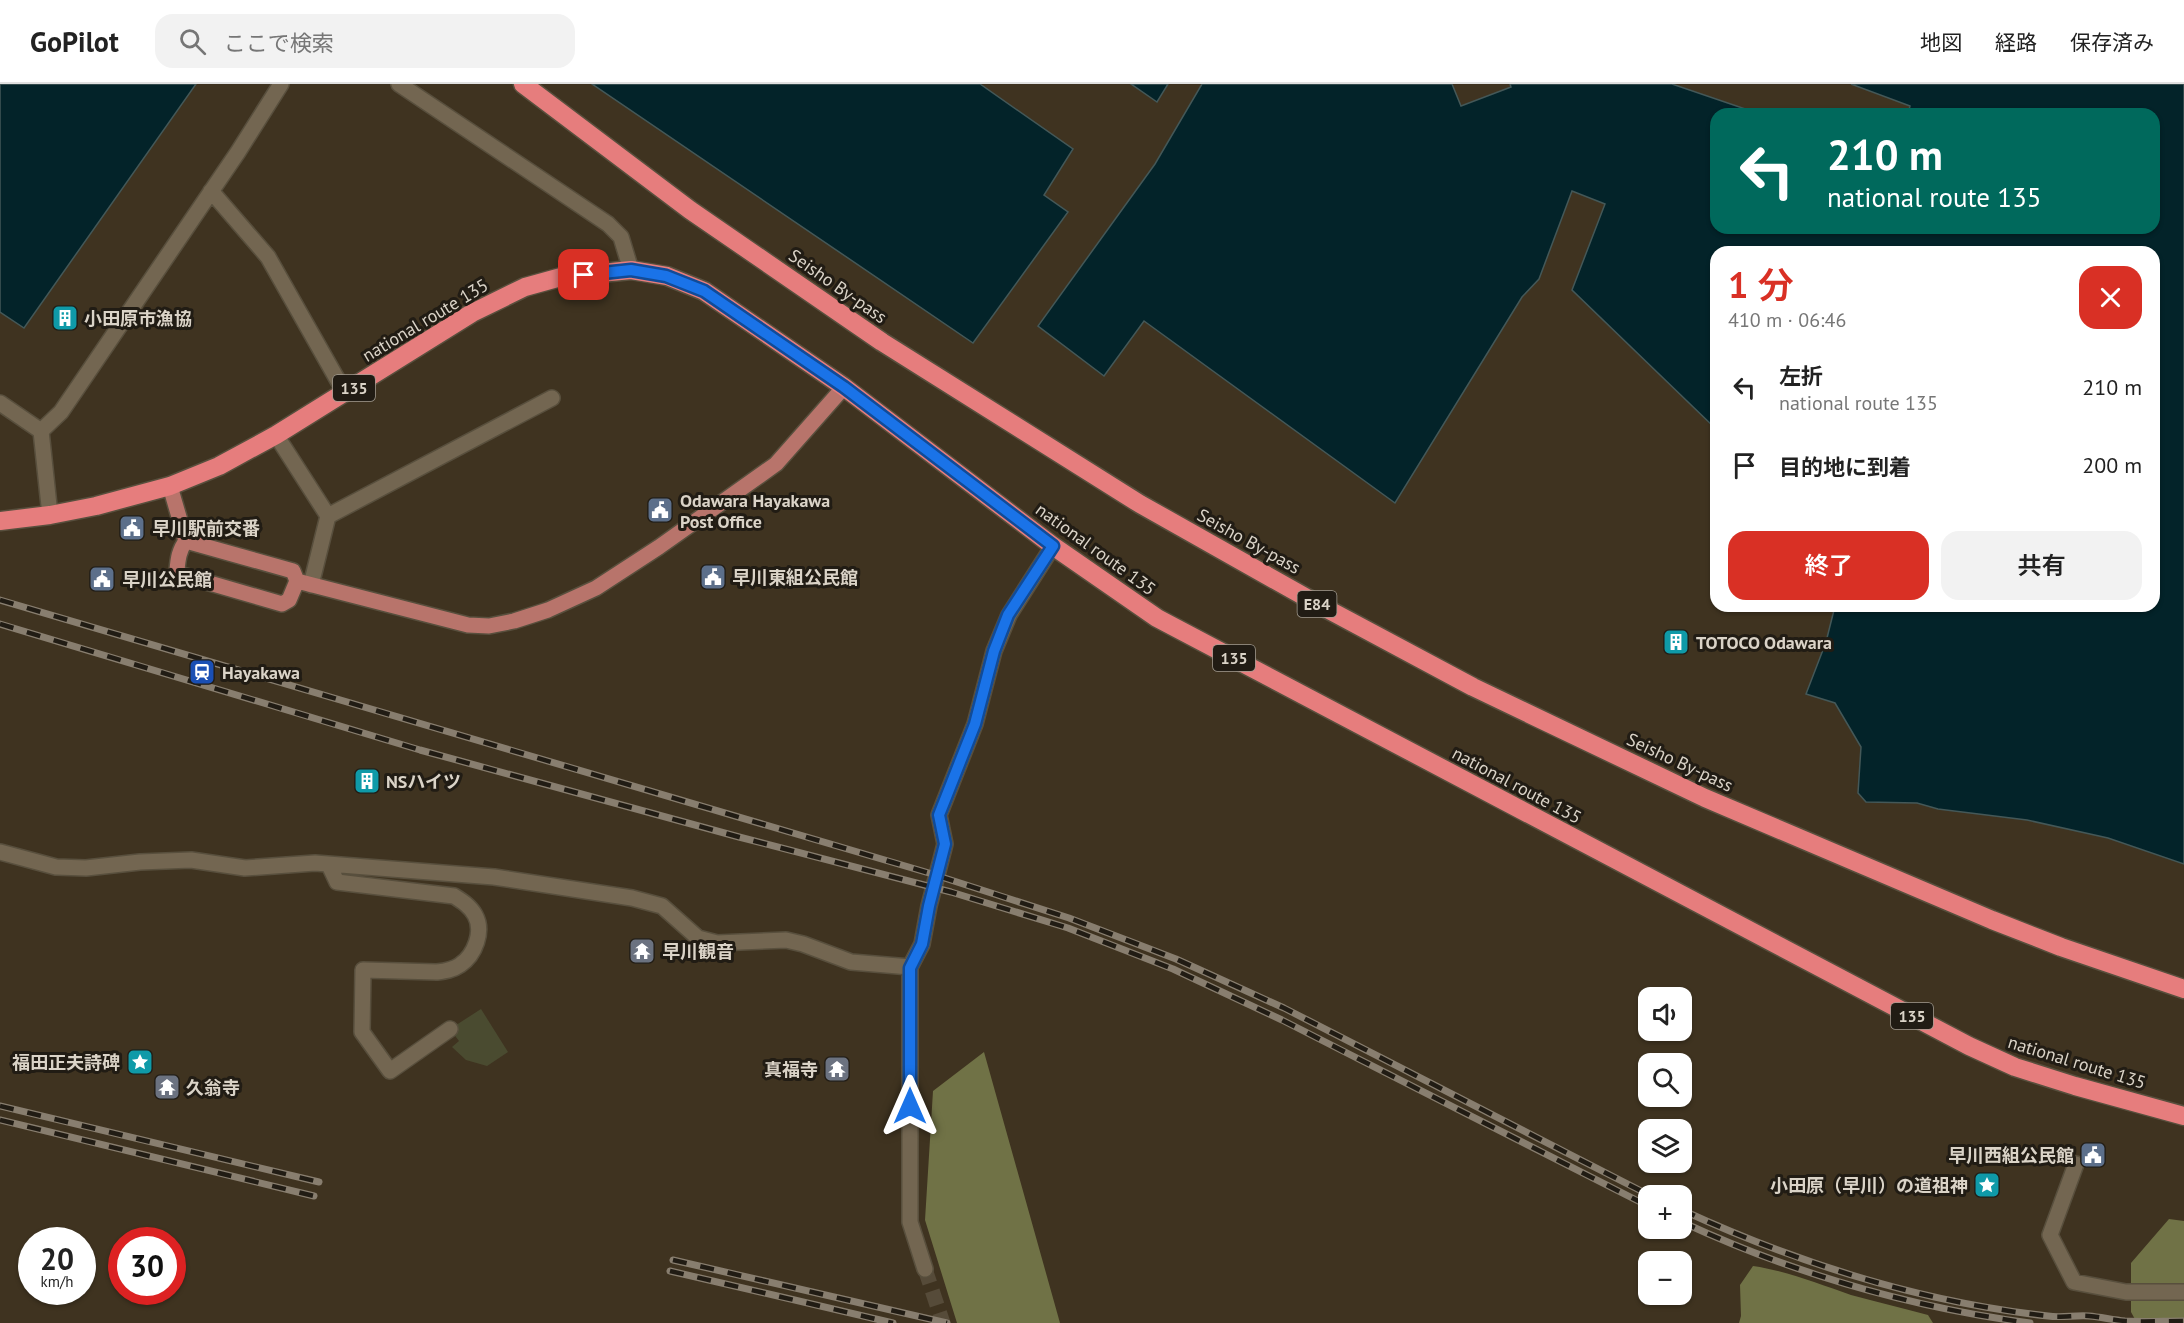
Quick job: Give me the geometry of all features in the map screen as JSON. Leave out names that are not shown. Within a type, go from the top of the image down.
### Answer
[{"type":"highway","name":"Seisho By-pass","points":[[523,84],[690,210],[882,342],[1140,504],[1314,602],[1473,687],[1705,798],[1992,920],[2061,947],[2184,989]]},
{"type":"highway","name":"Seisho By-pass","points":[[540,84],[706,207],[898,339],[1144,496],[1319,594],[1489,683],[1721,795],[2063,939],[2184,980]]},
{"type":"highway","name":"national route 135","points":[[0,521],[96,506],[170,486],[219,466],[276,435],[472,313],[525,287],[561,277],[631,270],[666,276],[704,291],[844,387],[1053,546],[1157,618],[1969,1046],[2035,1074],[2184,1116]]},
{"type":"main road","points":[[186,541],[293,571],[304,583],[468,626],[489,626],[548,610],[596,588],[659,547],[776,464],[844,387]]},
{"type":"main road","points":[[170,486],[186,541]]},
{"type":"main road","points":[[186,541],[178,559],[177,570],[182,574],[282,604],[304,583]]},
{"type":"street","points":[[41,431],[61,412],[212,191],[281,84]]},
{"type":"street","points":[[399,84],[609,224],[621,237],[631,270]]},
{"type":"street","points":[[212,191],[268,257],[345,393]]},
{"type":"street","points":[[304,583],[328,516],[552,398]]},
{"type":"street","points":[[0,403],[41,431],[50,515]]},
{"type":"street","points":[[276,435],[328,516]]},
{"type":"street","points":[[925,1269],[910,1222],[910,968],[922,944],[945,844],[939,815],[975,724],[994,651],[1008,615],[1053,546]]},
{"type":"street","points":[[0,852],[56,867],[86,868],[191,860],[245,868],[315,863],[494,877],[613,895],[662,906],[698,938],[717,943],[786,940],[851,962],[910,968]]},
{"type":"street","points":[[329,865],[338,882],[454,896],[467,905],[474,914],[479,925],[478,939],[472,953],[461,965],[437,972],[363,970],[362,1032],[390,1071],[450,1029]]},
{"type":"street","points":[[2076,1164],[2050,1235],[2074,1282],[2126,1292],[2184,1292]]},
{"type":"green space","points":[[481,1009],[508,1052],[487,1066],[466,1060],[452,1047],[459,1041],[450,1029]]},
{"type":"green space","points":[[984,1052],[1060,1323],[957,1323],[925,1220],[933,1091]]},
{"type":"green space","points":[[2169,1219],[2184,1221],[2184,1323],[2137,1323],[2131,1312],[2131,1263]]},
{"type":"green space","points":[[1753,1266],[1791,1274],[1851,1295],[1928,1315],[1933,1323],[1739,1323],[1741,1316],[1740,1285]]},
{"type":"water","points":[[0,84],[196,84],[24,328],[0,312]]},
{"type":"water","points":[[592,84],[980,84],[1073,149],[1044,195],[1068,212],[973,343]]},
{"type":"water","points":[[1131,84],[1168,84],[1157,102]]},
{"type":"water","points":[[1202,84],[1452,84],[1461,106],[1511,87],[1510,84],[1672,84],[1742,108],[1710,108],[1710,234],[2160,234],[2160,108],[1910,108],[1910,106],[1851,84],[2184,84],[2184,864],[2108,838],[2027,820],[1938,809],[1917,803],[1866,802],[1858,793],[1861,747],[1835,703],[1806,694],[1826,642],[1834,612],[2160,612],[2160,246],[1710,246],[1710,423],[1572,290],[1605,204],[1572,191],[1539,279],[1522,297],[1395,503],[1144,321],[1104,376],[1038,326],[1155,164]]},
{"type":"tunnel","points":[[925,1269],[943,1323]]},
{"type":"railway","points":[[0,600],[929,873],[1069,918],[1176,959],[1284,1008],[1638,1189]]},
{"type":"railway","points":[[0,624],[420,750],[951,892],[1068,928],[1173,969],[1282,1020],[1638,1201]]},
{"type":"railway","points":[[0,1106],[319,1182]]},
{"type":"railway","points":[[0,1120],[314,1196]]},
{"type":"railway","points":[[1692,1214],[1770,1247],[1860,1278],[1953,1301],[2053,1317],[2089,1316],[2120,1321],[2184,1321]]},
{"type":"railway","points":[[1692,1226],[1766,1257],[1852,1286],[1940,1308],[2030,1323]]},
{"type":"railway","points":[[673,1260],[947,1323]]},
{"type":"railway","points":[[670,1271],[893,1323]]},
{"type":"place","name":"小田原市漁協","points":[[65,318]]},
{"type":"place","name":"Odawara Hayakawa Post Office","points":[[660,510]]},
{"type":"place","name":"早川駅前交番","points":[[132,528]]},
{"type":"place","name":"早川東組公民館","points":[[713,577]]},
{"type":"place","name":"早川公民館","points":[[102,579]]},
{"type":"place","name":"TOTOCO Odawara","points":[[1676,642]]},
{"type":"place","name":"Hayakawa","points":[[202,672]]},
{"type":"place","name":"NSハイツ","points":[[367,781]]},
{"type":"place","name":"早川観音","points":[[642,951]]},
{"type":"place","name":"福田正夫詩碑","points":[[140,1062]]},
{"type":"place","name":"真福寺","points":[[837,1069]]},
{"type":"place","name":"久翁寺","points":[[167,1087]]},
{"type":"place","name":"早川西組公民館","points":[[2093,1155]]},
{"type":"place","name":"小田原（早川）の道祖神","points":[[1987,1185]]},
{"type":"route","points":[[584,275],[631,270],[666,276],[704,291],[767,332],[844,387],[1053,546],[1008,615],[994,651],[975,724],[939,815],[945,844],[922,944],[910,968],[910,1106]]}]
